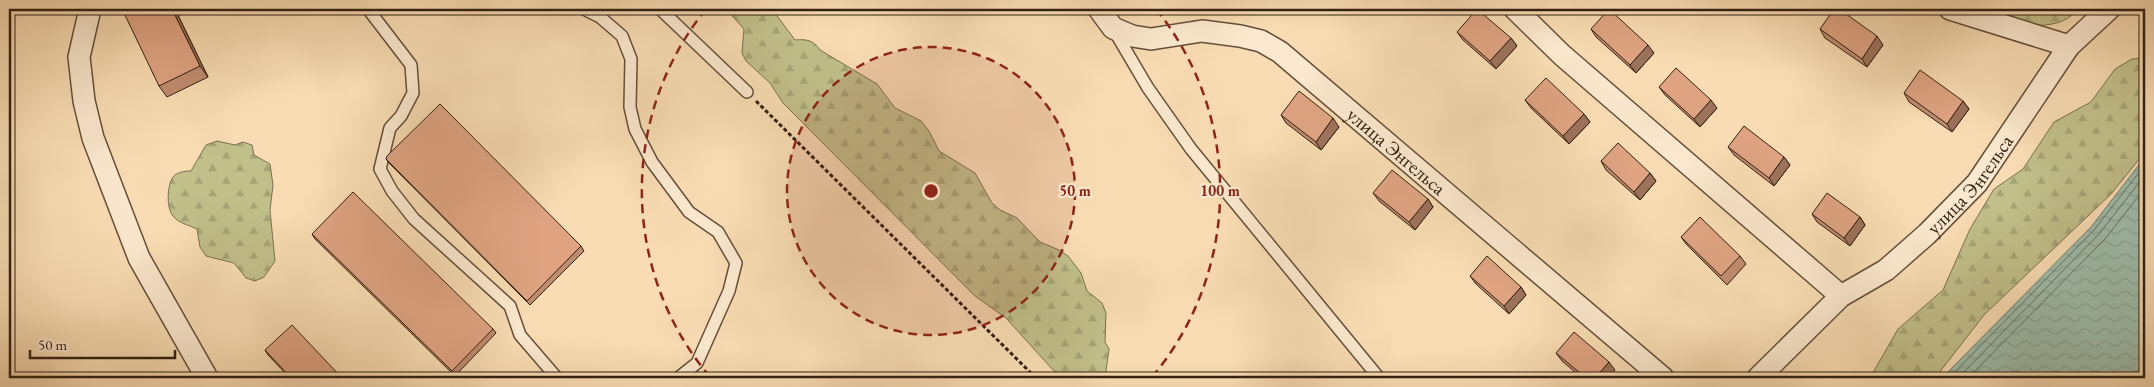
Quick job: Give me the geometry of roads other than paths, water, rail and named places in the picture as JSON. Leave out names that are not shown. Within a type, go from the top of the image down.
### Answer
[{"type":"street","points":[[90,9],[79,57],[84,101],[93,138],[139,258],[207,378]]},
{"type":"street","points":[[1099,9],[1113,28]]},
{"type":"street","points":[[1515,9],[1569,61],[1841,296]]},
{"type":"street","points":[[1950,9],[2069,46]]},
{"type":"street","name":"улица Энгельса","points":[[1758,378],[1841,296],[1886,270],[1927,234],[1977,183],[2069,46],[2109,9]]},
{"type":"street","name":"улица Энгельса","points":[[1113,28],[1132,36],[1151,39],[1202,32],[1240,36],[1261,41],[1280,52],[1663,378]]},
{"type":"lane","points":[[368,9],[410,65],[413,93],[401,116],[390,128],[380,169],[392,191],[414,219],[510,306],[520,335],[556,378]]},
{"type":"lane","points":[[584,9],[600,17],[622,36],[631,59],[630,107],[634,129],[652,162],[689,212],[718,232],[736,262],[729,291],[697,362],[678,378]]},
{"type":"lane","points":[[660,9],[747,92]]},
{"type":"lane","points":[[1113,28],[1148,88],[1191,149],[1379,378]]},
{"type":"water","points":[[2145,157],[2145,378],[1942,378],[2091,227]]}]
